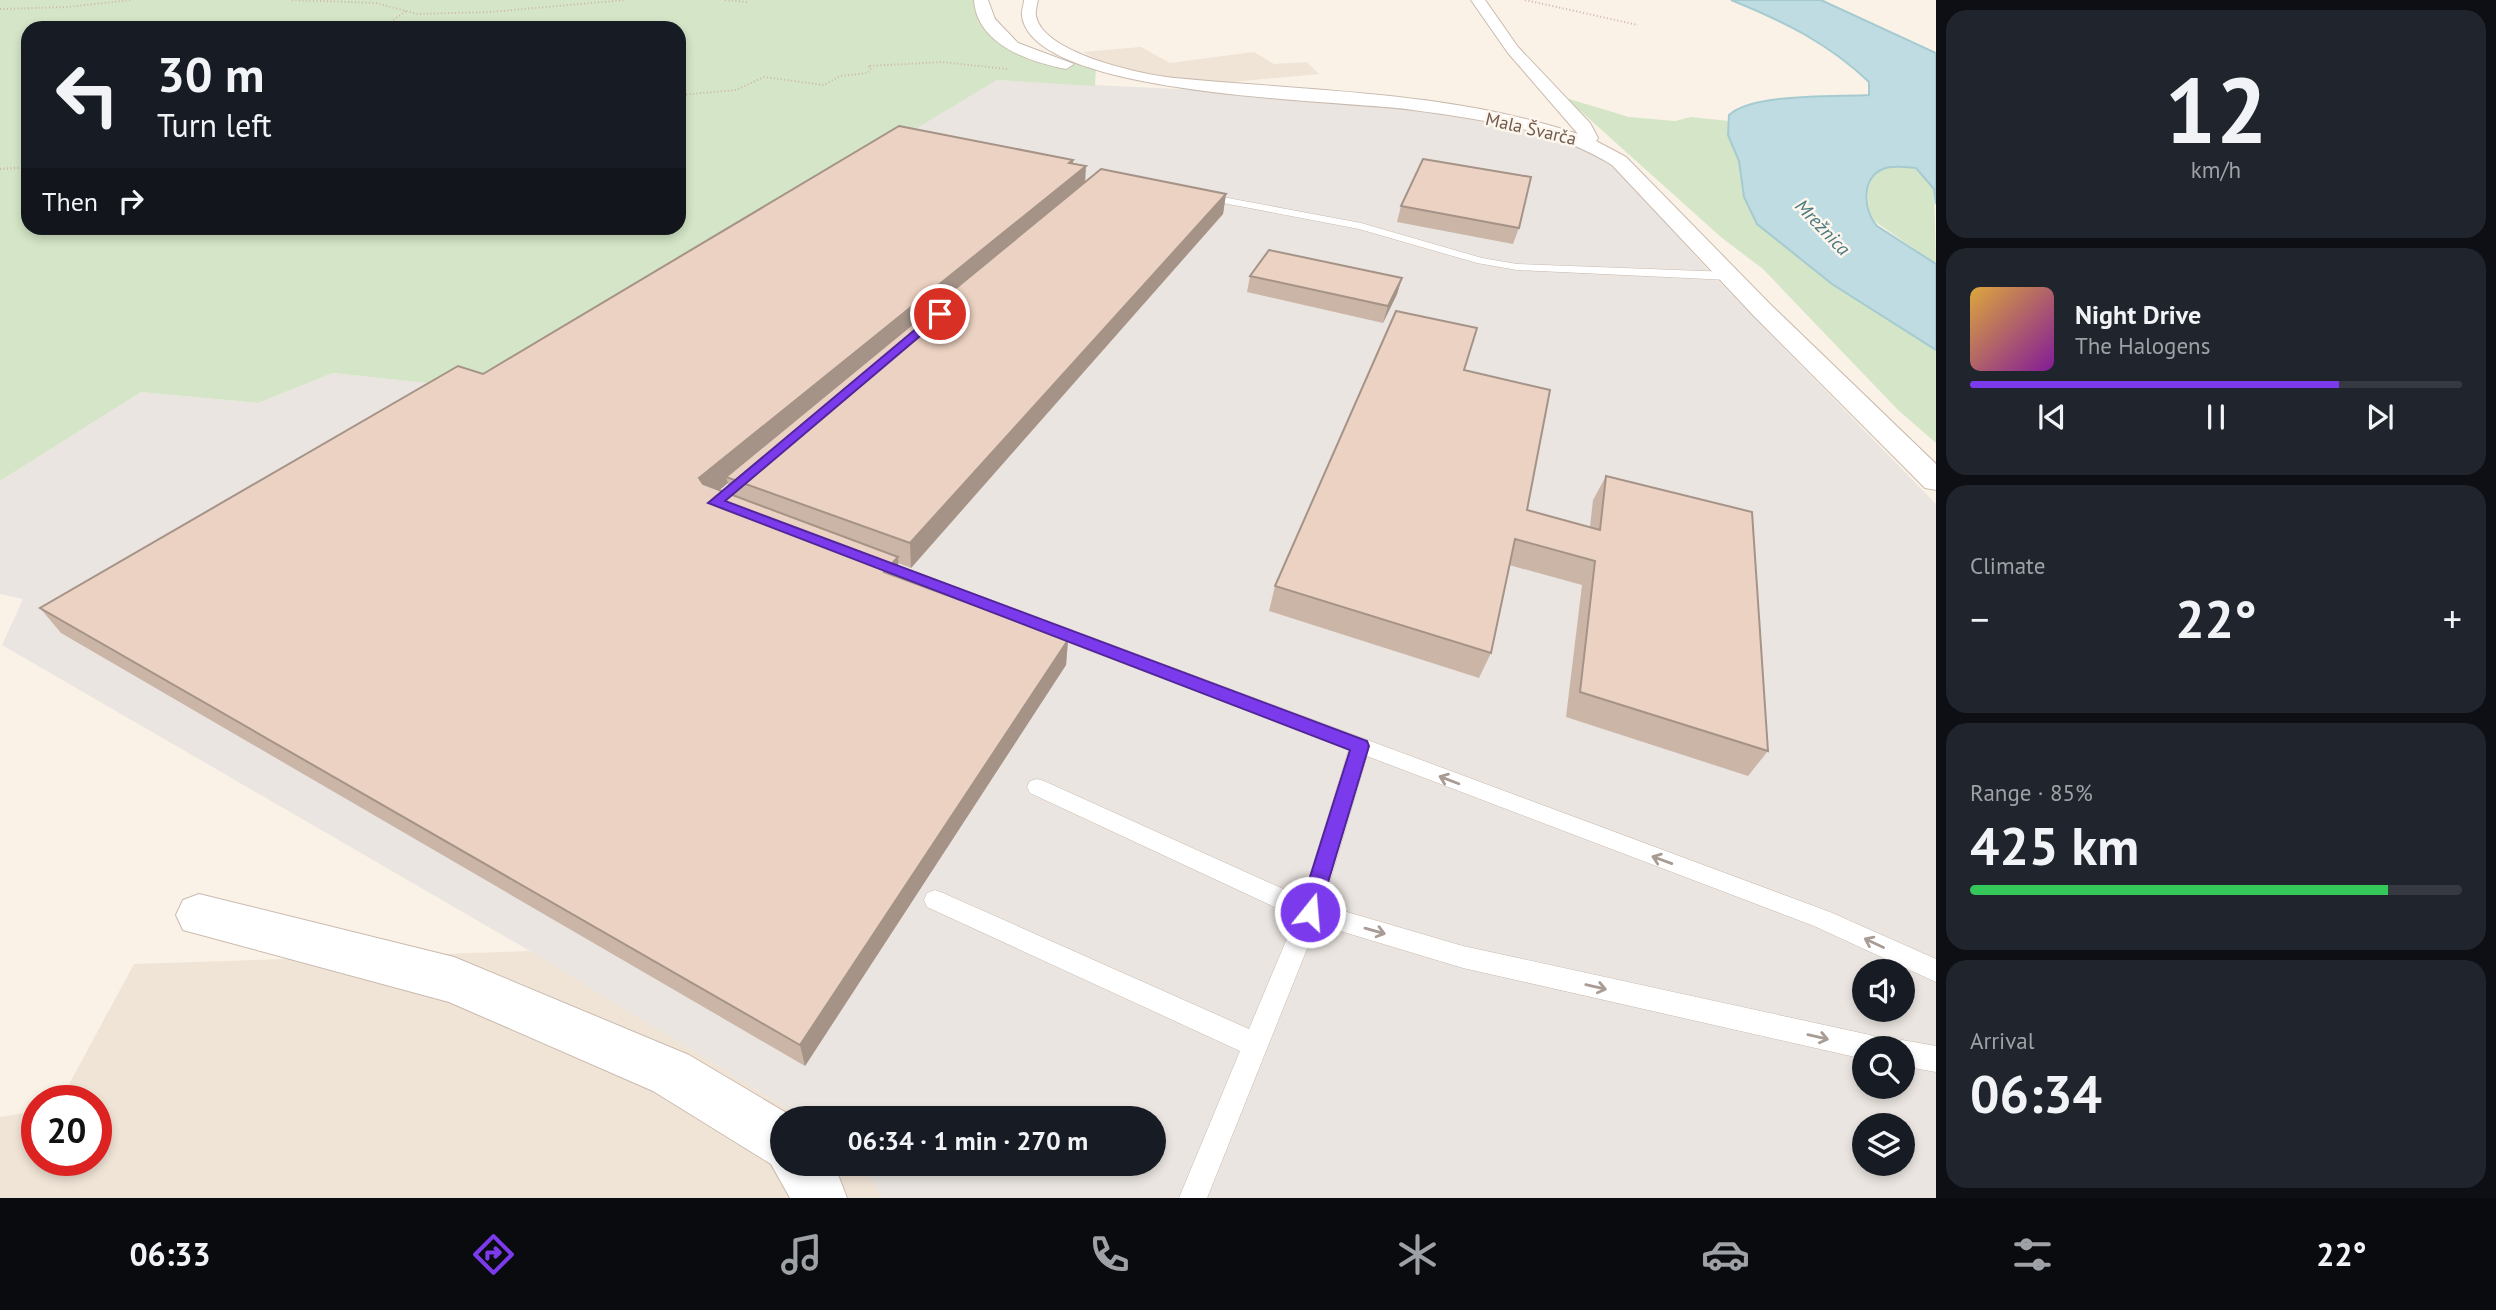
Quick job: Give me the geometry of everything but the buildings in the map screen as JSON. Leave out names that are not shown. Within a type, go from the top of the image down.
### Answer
[{"type":"street","points":[[981,0],[981,9],[1001,40],[1021,52],[1047,60],[1131,74]]},
{"type":"street","name":"Mala Švarča","points":[[1031,0],[1028,15],[1031,26],[1042,38],[1069,54],[1150,80],[1440,108],[1585,141],[1619,161],[1729,276],[1936,481]]},
{"type":"street","points":[[1478,0],[1513,50],[1584,127],[1589,138],[1585,141]]},
{"type":"street","points":[[199,915],[454,980],[671,1073],[770,1134]]},
{"type":"street","points":[[808,1176],[818,1189],[819,1198]]},
{"type":"lane","points":[[1185,192],[1361,226],[1481,261],[1517,267],[1729,276]]},
{"type":"lane","points":[[858,556],[1822,919],[1936,971]]},
{"type":"lane","points":[[1193,1198],[1310,912],[1360,746]]},
{"type":"lane","points":[[1037,787],[1310,912],[1463,957],[1852,1044]]},
{"type":"lane","points":[[935,900],[1254,1044]]},
{"type":"lane","points":[[1915,1055],[1936,1059]]},
{"type":"path","points":[[0,9],[66,7],[131,0]]},
{"type":"path","points":[[292,0],[376,3],[417,14],[490,12],[625,0]]},
{"type":"path","points":[[725,0],[748,2]]},
{"type":"path","points":[[1525,0],[1638,24]]},
{"type":"path","points":[[392,21],[406,11]]},
{"type":"path","points":[[686,94],[736,90],[741,85],[764,77],[824,85],[840,76],[868,73],[871,68],[868,66],[929,61],[957,62],[988,70],[1009,69]]},
{"type":"path","points":[[0,169],[21,168]]},
{"type":"shaded area","points":[[1141,47],[1170,63],[1254,52],[1274,64],[1307,62],[1319,74],[1233,82],[1234,86],[1165,80],[1105,64],[1083,52]]},
{"type":"shaded area","points":[[997,80],[1255,93],[1435,111],[1575,143],[1604,154],[1709,271],[1936,504],[1936,1198],[882,1198],[869,1176],[1166,1176],[1166,1106],[783,1106],[530,951],[2,645],[23,599],[0,594],[0,481],[141,392],[258,403],[333,373],[437,384],[877,150]]},
{"type":"shaded area","points":[[530,951],[783,1106],[770,1106],[770,1176],[869,1176],[882,1198],[0,1198],[0,1117],[21,1114],[21,1176],[112,1176],[112,1085],[69,1085],[134,964]]},
{"type":"green space","points":[[0,0],[987,0],[987,7],[1016,42],[1049,57],[1096,66],[1095,86],[997,80],[501,377],[437,384],[333,373],[258,403],[141,392],[0,481]]},
{"type":"green space","points":[[1566,98],[1629,117],[1675,121],[1691,117],[1729,121],[1728,135],[1739,161],[1744,197],[1757,224],[1832,284],[1936,350],[1936,443],[1898,410],[1763,269],[1722,238]]},
{"type":"green space","points":[[1885,167],[1916,168],[1934,189],[1936,264],[1870,218],[1868,189],[1873,177]]},
{"type":"water","name":"Mrežnica","points":[[1731,0],[1821,0],[1936,53],[1936,204],[1934,189],[1916,168],[1894,167],[1876,173],[1868,187],[1867,204],[1877,226],[1936,264],[1936,350],[1832,284],[1757,224],[1744,197],[1739,161],[1728,135],[1729,115],[1756,103],[1775,100],[1869,95],[1869,82],[1821,44],[1769,16]]},
{"type":"route","points":[[940,314],[715,503],[1360,746],[1310,912]]}]
